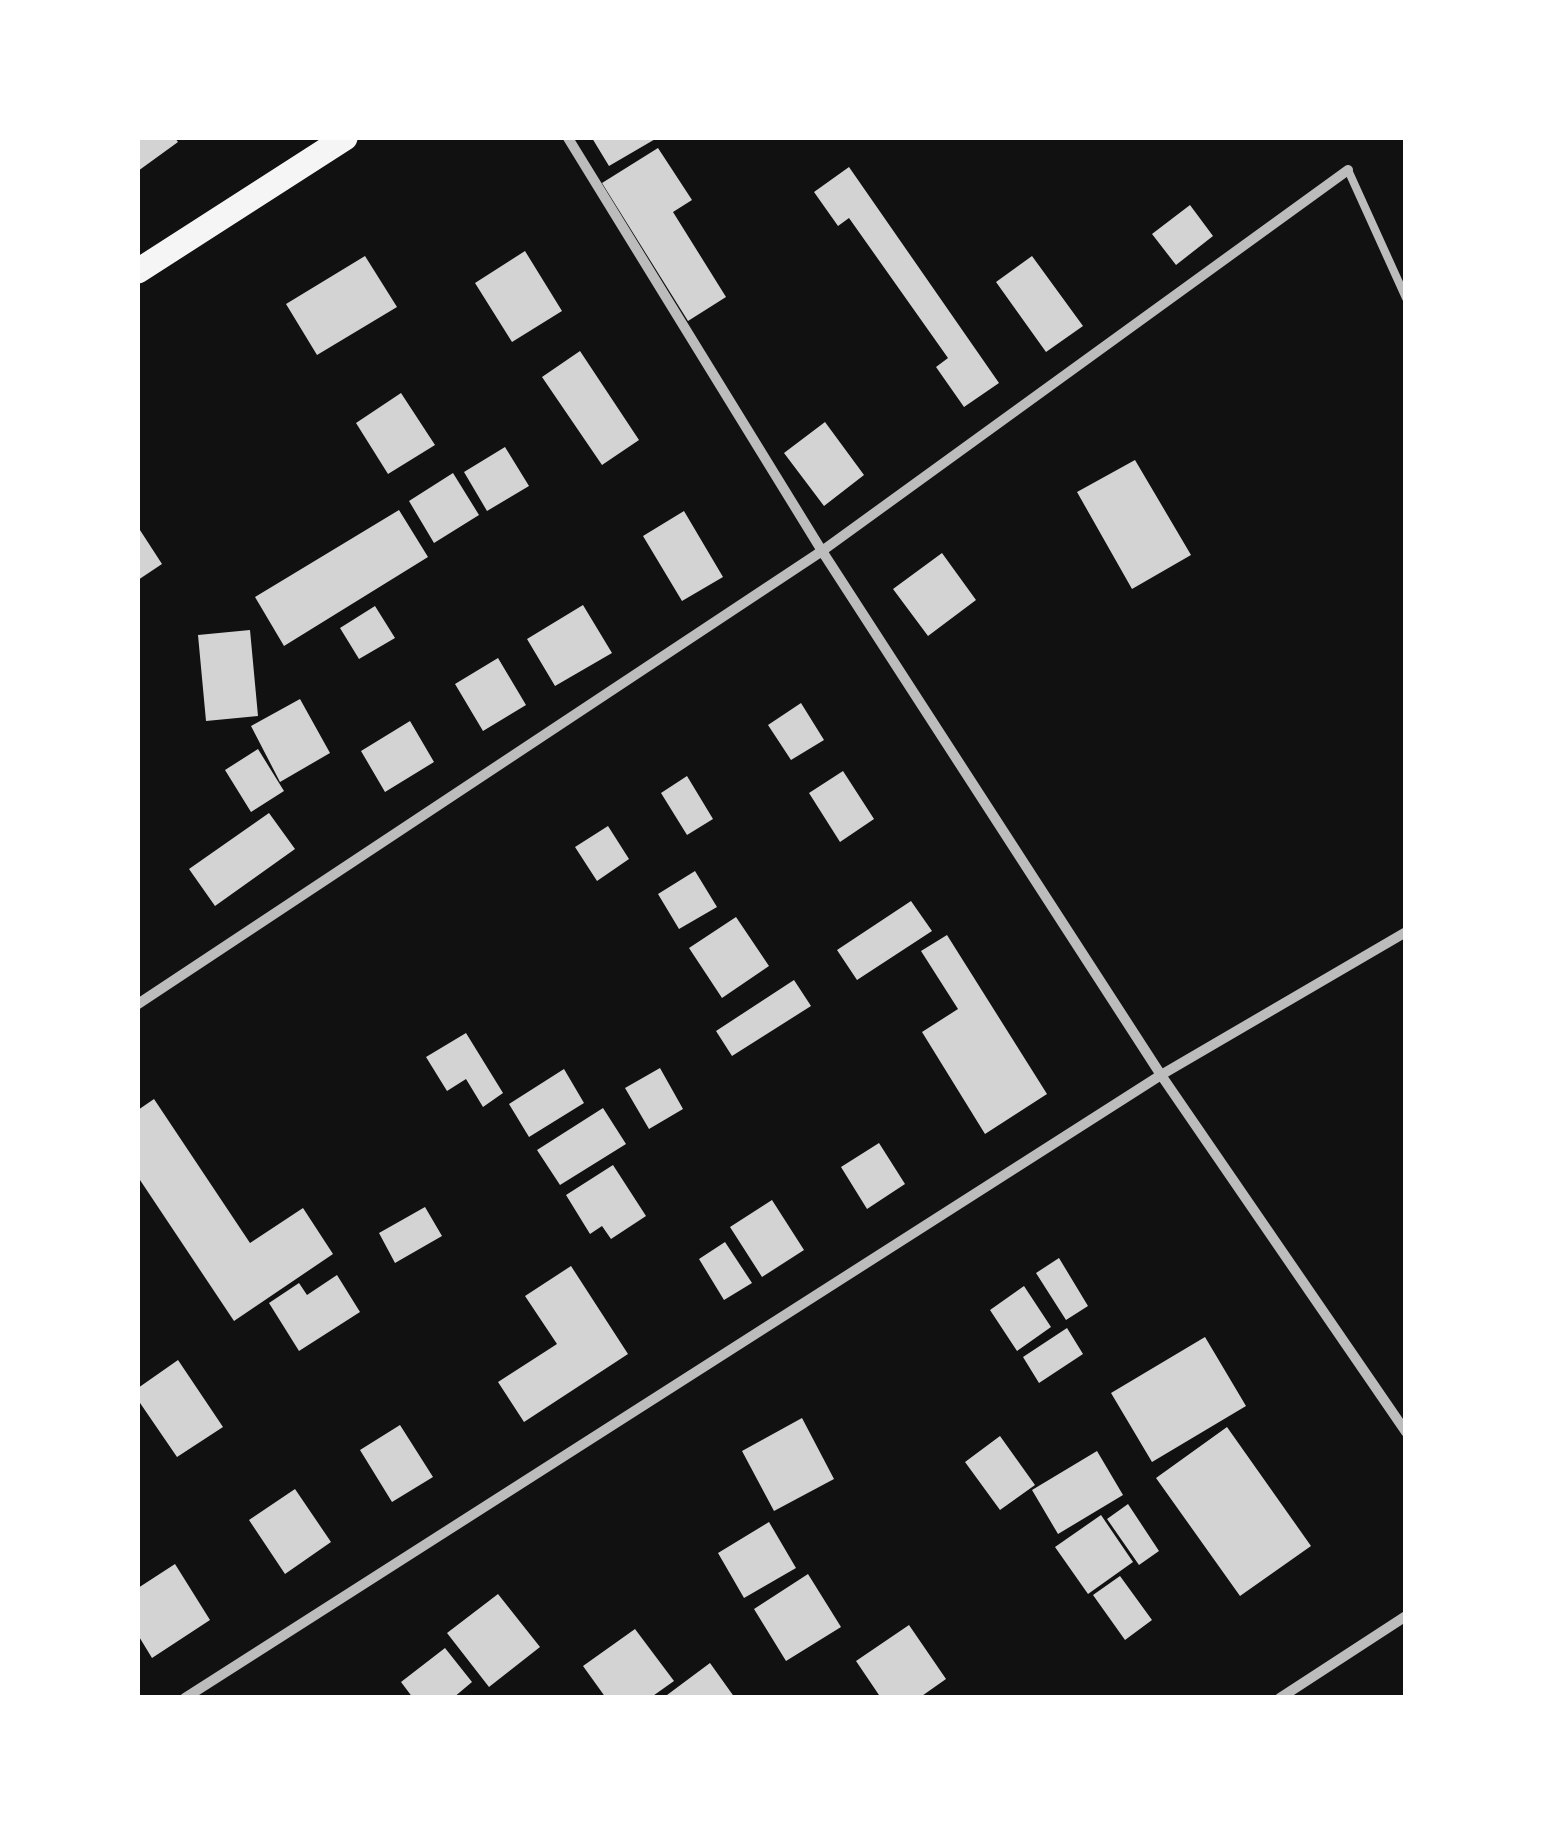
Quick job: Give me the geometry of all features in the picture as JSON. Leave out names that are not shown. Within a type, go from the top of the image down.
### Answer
[{"type":"main road","points":[[138,271],[345,138]]},
{"type":"street","points":[[568,138],[822,551],[1161,1075],[1406,1432]]},
{"type":"street","points":[[138,1004],[822,551],[1348,170]]},
{"type":"street","points":[[185,1698],[1161,1075],[1406,932]]},
{"type":"street","points":[[1280,1698],[1406,1616]]},
{"type":"lane","points":[[1348,170],[1406,298]]},
{"type":"building","points":[[138,138],[175,138],[178,142],[138,171]]},
{"type":"building","points":[[592,138],[657,138],[609,166]]},
{"type":"building","points":[[658,148],[692,200],[673,212],[726,297],[688,321],[602,183]]},
{"type":"building","points":[[849,167],[999,383],[964,407],[936,367],[948,358],[849,218],[838,226],[814,192]]},
{"type":"building","points":[[1190,205],[1213,236],[1176,265],[1152,234]]},
{"type":"building","points":[[525,251],[562,311],[512,342],[475,283]]},
{"type":"building","points":[[365,256],[397,307],[317,355],[286,304]]},
{"type":"building","points":[[1032,256],[1083,326],[1046,352],[996,282]]},
{"type":"building","points":[[580,351],[639,440],[602,465],[542,377]]},
{"type":"building","points":[[401,393],[435,445],[388,474],[356,423]]},
{"type":"building","points":[[825,422],[864,475],[824,506],[784,453]]},
{"type":"building","points":[[505,447],[529,486],[487,511],[464,472]]},
{"type":"building","points":[[1135,460],[1191,555],[1132,589],[1077,492]]},
{"type":"building","points":[[453,473],[479,515],[434,543],[409,501]]},
{"type":"building","points":[[399,510],[428,557],[284,646],[255,597]]},
{"type":"building","points":[[684,511],[723,577],[682,601],[643,536]]},
{"type":"building","points":[[138,527],[162,564],[138,580]]},
{"type":"building","points":[[942,553],[976,600],[928,636],[893,589]]},
{"type":"building","points":[[583,605],[612,653],[555,686],[527,639]]},
{"type":"building","points":[[375,606],[395,638],[359,659],[340,628]]},
{"type":"building","points":[[250,630],[258,716],[206,721],[198,635]]},
{"type":"building","points":[[498,658],[526,705],[483,731],[455,684]]},
{"type":"building","points":[[300,699],[330,753],[280,782],[251,726]]},
{"type":"building","points":[[801,703],[824,740],[791,760],[768,725]]},
{"type":"building","points":[[410,721],[434,762],[385,792],[361,751]]},
{"type":"building","points":[[258,749],[284,791],[251,812],[225,770]]},
{"type":"building","points":[[843,771],[874,819],[840,842],[809,793]]},
{"type":"building","points":[[687,776],[713,819],[687,835],[661,793]]},
{"type":"building","points":[[269,813],[295,849],[215,906],[189,869]]},
{"type":"building","points":[[608,826],[629,859],[597,881],[575,847]]},
{"type":"building","points":[[695,871],[717,907],[679,929],[658,894]]},
{"type":"building","points":[[911,901],[932,931],[857,980],[837,950]]},
{"type":"building","points":[[736,917],[769,966],[722,998],[689,948]]},
{"type":"building","points":[[947,935],[1047,1094],[985,1134],[922,1032],[958,1009],[921,951]]},
{"type":"building","points":[[794,980],[811,1006],[732,1056],[716,1031]]},
{"type":"building","points":[[466,1033],[503,1093],[483,1107],[466,1079],[447,1091],[426,1057]]},
{"type":"building","points":[[660,1068],[683,1109],[649,1129],[625,1088]]},
{"type":"building","points":[[564,1069],[584,1103],[529,1137],[509,1104]]},
{"type":"building","points":[[154,1099],[250,1243],[303,1208],[333,1254],[234,1321],[138,1177],[138,1110]]},
{"type":"building","points":[[603,1108],[626,1144],[560,1185],[537,1150]]},
{"type":"building","points":[[879,1143],[905,1184],[867,1209],[841,1167]]},
{"type":"building","points":[[613,1165],[646,1216],[611,1239],[602,1226],[590,1234],[566,1195]]},
{"type":"building","points":[[772,1200],[804,1250],[762,1277],[730,1227]]},
{"type":"building","points":[[425,1207],[442,1236],[395,1263],[379,1233]]},
{"type":"building","points":[[725,1242],[752,1283],[724,1300],[699,1259]]},
{"type":"building","points":[[1059,1258],[1088,1306],[1066,1320],[1036,1273]]},
{"type":"building","points":[[571,1266],[628,1354],[524,1422],[498,1382],[557,1344],[525,1296]]},
{"type":"building","points":[[337,1275],[360,1312],[299,1351],[269,1303],[299,1283],[307,1295]]},
{"type":"building","points":[[1024,1286],[1051,1327],[1017,1351],[990,1310]]},
{"type":"building","points":[[1067,1328],[1083,1354],[1039,1383],[1023,1357]]},
{"type":"building","points":[[1205,1337],[1246,1406],[1152,1462],[1111,1393]]},
{"type":"building","points":[[178,1360],[223,1427],[177,1457],[138,1400],[138,1388]]},
{"type":"building","points":[[802,1418],[834,1479],[774,1511],[742,1451]]},
{"type":"building","points":[[400,1425],[433,1477],[392,1502],[360,1450]]},
{"type":"building","points":[[1227,1427],[1311,1546],[1240,1596],[1156,1478]]},
{"type":"building","points":[[1000,1436],[1035,1485],[1000,1510],[965,1462]]},
{"type":"building","points":[[1097,1451],[1123,1495],[1058,1534],[1032,1490]]},
{"type":"building","points":[[295,1489],[331,1542],[285,1574],[249,1520]]},
{"type":"building","points":[[1128,1504],[1159,1551],[1139,1565],[1107,1519]]},
{"type":"building","points":[[1101,1515],[1133,1562],[1088,1594],[1055,1547]]},
{"type":"building","points":[[769,1522],[796,1568],[744,1598],[718,1553]]},
{"type":"building","points":[[175,1564],[210,1620],[152,1658],[138,1635],[138,1588]]},
{"type":"building","points":[[808,1574],[841,1627],[786,1661],[754,1609]]},
{"type":"building","points":[[1120,1576],[1152,1620],[1125,1640],[1093,1595]]},
{"type":"building","points":[[498,1594],[540,1647],[489,1687],[447,1633]]},
{"type":"building","points":[[909,1625],[946,1679],[919,1698],[881,1698],[856,1661]]},
{"type":"building","points":[[635,1629],[674,1681],[650,1698],[606,1698],[583,1666]]},
{"type":"building","points":[[445,1648],[472,1682],[453,1698],[413,1698],[401,1682]]},
{"type":"building","points":[[710,1663],[735,1698],[663,1698]]}]
